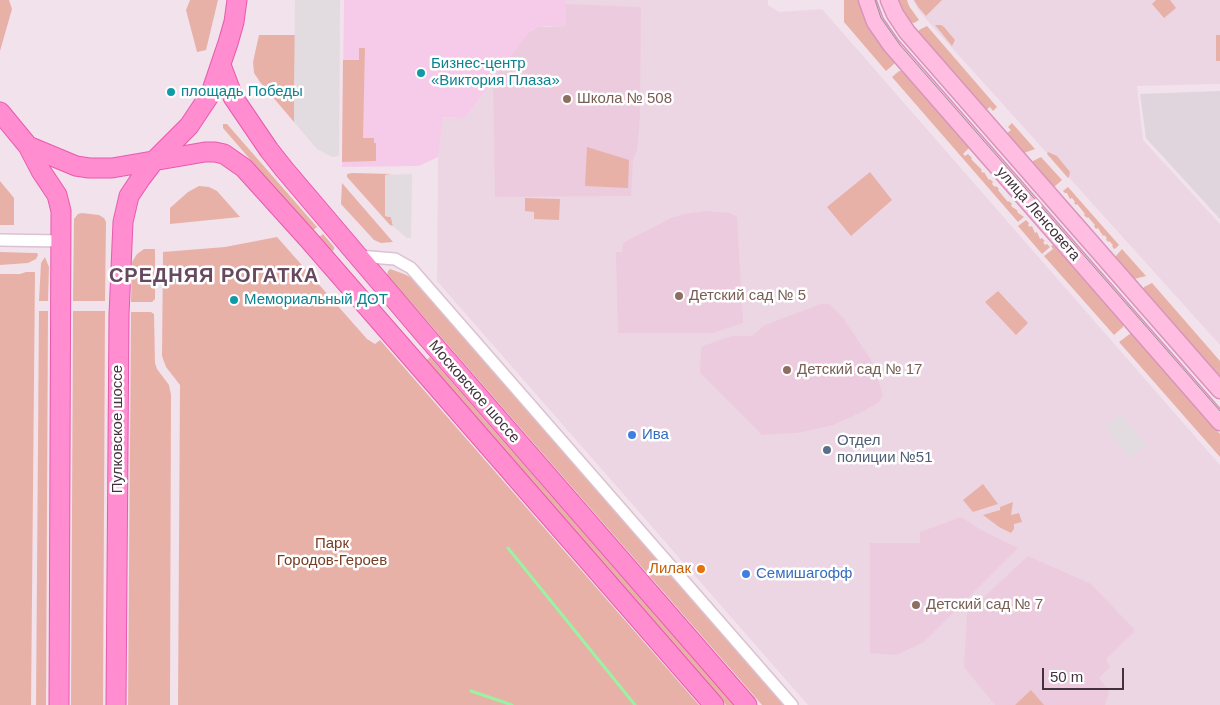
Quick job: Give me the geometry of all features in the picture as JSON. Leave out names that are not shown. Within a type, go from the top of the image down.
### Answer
[{"type":"main road","points":[[28,146],[65,162],[89,168],[112,168],[154,161],[189,126],[211,93],[234,22],[237,0]]},
{"type":"main road","name":"Московское шоссе","points":[[221,65],[233,97],[269,150],[425,335],[747,705]]},
{"type":"main road","points":[[0,112],[28,146],[60,203],[59,705]]},
{"type":"main road","name":"Московское шоссе","points":[[154,161],[205,152],[224,154],[234,160],[257,182],[714,705]]},
{"type":"main road","name":"Пулковское шоссе","points":[[116,705],[119,306],[123,222],[129,196],[154,161]]},
{"type":"main road","points":[[407,352],[425,335]]},
{"type":"street","name":"улица Ленсовета","points":[[867,0],[875,22],[891,45],[1220,422]]},
{"type":"street","name":"улица Ленсовета","points":[[889,0],[894,14],[907,32],[1220,390]]},
{"type":"street","points":[[0,240],[61,241]]},
{"type":"street","points":[[358,256],[395,259],[411,268],[792,705]]},
{"type":"shaded area","points":[[295,0],[340,0],[339,156],[332,157],[317,149],[294,122]]},
{"type":"shaded area","points":[[344,0],[566,0],[566,26],[546,26],[533,29],[465,118],[443,117],[438,157],[419,166],[342,167]]},
{"type":"shaded area","points":[[566,0],[768,0],[768,5],[779,12],[822,9],[1220,465],[1220,705],[808,705],[437,281],[438,157],[442,117],[465,118],[529,32],[566,26]]},
{"type":"shaded area","points":[[913,0],[1220,0],[1220,84],[1137,86],[1143,140],[1220,224],[1220,345],[926,19]]},
{"type":"shaded area","name":"Школа № 508","points":[[566,4],[641,7],[640,118],[637,150],[633,160],[631,196],[495,197],[493,79],[529,32],[538,27],[566,26]]},
{"type":"shaded area","points":[[1220,91],[1220,219],[1146,138],[1140,94]]},
{"type":"shaded area","points":[[412,174],[411,238],[407,238],[393,226],[391,217],[385,216],[385,175]]},
{"type":"shaded area","name":"Детский сад № 5","points":[[706,211],[730,213],[737,217],[743,323],[713,333],[618,333],[616,252],[622,252],[623,243],[671,218]]},
{"type":"shaded area","name":"Детский сад № 17","points":[[821,304],[830,304],[843,318],[871,360],[883,395],[879,402],[833,425],[797,433],[762,435],[700,373],[701,348],[732,336],[752,336],[765,325]]},
{"type":"shaded area","points":[[1121,414],[1146,445],[1130,458],[1105,427]]},
{"type":"shaded area","name":"Детский сад № 7","points":[[961,517],[983,531],[1018,548],[924,642],[897,655],[870,653],[870,543],[920,543],[920,532]]},
{"type":"shaded area","points":[[1028,556],[1091,584],[1134,629],[1134,632],[1106,659],[1110,667],[1099,678],[1109,692],[1105,705],[995,705],[964,667],[967,613]]},
{"type":"green space","points":[[0,0],[9,0],[12,9],[0,51]]},
{"type":"green space","points":[[190,0],[218,0],[206,50],[197,52],[186,10]]},
{"type":"green space","points":[[844,0],[859,0],[873,34],[894,61],[894,64],[886,71],[844,22]]},
{"type":"green space","points":[[898,0],[907,0],[919,20],[914,23],[909,22]]},
{"type":"green space","points":[[914,0],[942,0],[926,16]]},
{"type":"green space","points":[[1156,0],[1170,0],[1176,8],[1164,18],[1152,4]]},
{"type":"green space","points":[[935,25],[944,27],[955,40],[952,46]]},
{"type":"green space","points":[[927,26],[997,107],[993,111],[990,107],[986,110],[919,33],[919,30]]},
{"type":"green space","points":[[259,35],[295,35],[294,122],[254,73],[253,62]]},
{"type":"green space","points":[[1216,35],[1220,35],[1220,61],[1216,61]]},
{"type":"green space","points":[[359,48],[365,48],[363,138],[374,138],[374,143],[376,143],[376,161],[342,162],[343,60],[359,60]]},
{"type":"green space","points":[[899,71],[903,71],[969,148],[963,154],[965,156],[968,154],[972,158],[981,171],[993,182],[992,184],[1012,204],[1011,206],[1024,217],[1018,222],[892,77]]},
{"type":"green space","points":[[1012,123],[1035,149],[1024,153],[1007,133],[1011,130],[1008,127]]},
{"type":"green space","points":[[223,124],[227,124],[317,227],[312,231],[223,128]]},
{"type":"green space","points":[[587,147],[629,160],[628,188],[585,186]]},
{"type":"green space","points":[[1048,152],[1057,156],[1070,172],[1068,178],[1047,154]]},
{"type":"green space","points":[[1041,157],[1062,180],[1054,187],[1033,163],[1033,161]]},
{"type":"green space","points":[[870,172],[892,200],[851,236],[827,207]]},
{"type":"green space","points":[[347,174],[392,174],[385,175],[385,216],[391,217],[393,226],[390,225],[347,177]]},
{"type":"green space","points":[[0,181],[14,198],[14,225],[0,225]]},
{"type":"green space","points":[[342,183],[393,242],[381,243],[374,240],[341,204]]},
{"type":"green space","points":[[199,186],[209,187],[217,191],[240,217],[170,224],[170,208],[188,192]]},
{"type":"green space","points":[[1068,187],[1119,245],[1116,248],[1114,249],[1113,245],[1108,242],[1107,238],[1103,236],[1098,228],[1096,229],[1095,225],[1084,215],[1072,198],[1070,199],[1067,193],[1063,191]]},
{"type":"green space","points":[[525,198],[560,199],[559,220],[534,219],[534,212],[525,211]]},
{"type":"green space","points":[[78,214],[99,215],[106,222],[105,301],[73,301],[74,219]]},
{"type":"green space","points":[[1026,220],[1030,227],[1032,226],[1035,233],[1037,232],[1040,239],[1042,238],[1045,241],[1043,242],[1045,245],[1047,244],[1050,247],[1042,254],[1018,226]]},
{"type":"green space","points":[[323,234],[334,247],[334,250],[331,251],[318,238]]},
{"type":"green space","name":"Парк Городов-Героев","points":[[277,237],[367,339],[375,344],[380,340],[699,705],[178,705],[180,385],[166,367],[162,356],[163,252],[225,247]]},
{"type":"green space","points":[[1053,245],[1123,324],[1123,327],[1114,335],[1044,256],[1053,249],[1051,246]]},
{"type":"green space","points":[[144,249],[155,249],[155,299],[152,302],[131,302],[132,262],[137,254]]},
{"type":"green space","points":[[1122,249],[1146,276],[1134,279],[1115,257]]},
{"type":"green space","points":[[0,252],[37,253],[38,255],[36,259],[28,263],[0,265]]},
{"type":"green space","points":[[45,257],[49,267],[48,301],[39,301],[41,263]]},
{"type":"green space","points":[[390,269],[414,279],[787,705],[762,705],[387,275]]},
{"type":"green space","points":[[35,272],[31,705],[0,705],[0,274],[20,274]]},
{"type":"green space","points":[[1152,283],[1220,361],[1220,377],[1143,290],[1144,287]]},
{"type":"green space","points":[[998,291],[1028,323],[1016,335],[985,302]]},
{"type":"green space","points":[[39,311],[48,311],[46,705],[36,705]]},
{"type":"green space","points":[[73,311],[105,311],[103,705],[71,705]]},
{"type":"green space","points":[[131,312],[151,312],[154,314],[155,363],[157,369],[169,385],[171,395],[170,705],[128,705]]},
{"type":"green space","points":[[1131,333],[1220,434],[1220,457],[1119,342]]},
{"type":"green space","points":[[430,357],[734,705],[726,705],[426,361]]},
{"type":"green space","points":[[983,484],[998,504],[973,512],[963,500]]},
{"type":"green space","points":[[1013,502],[1011,515],[1019,513],[1022,522],[1014,524],[1014,529],[1011,533],[983,515],[1000,510],[1000,507]]},
{"type":"green space","points":[[1031,690],[1044,705],[1015,705]]},
{"type":"waterway","points":[[508,548],[635,705]]},
{"type":"waterway","points":[[471,691],[512,705]]},
{"type":"tram line","points":[[875,0],[881,18],[900,45],[1220,411]]},
{"type":"place","name":"Бизнес-центр «Виктория Плаза»","points":[[421,73]]},
{"type":"place","name":"площадь Победы","points":[[171,92]]},
{"type":"place","name":"Школа № 508","points":[[567,99]]},
{"type":"place","name":"Детский сад № 5","points":[[679,296]]},
{"type":"place","name":"Мемориальный ДОТ","points":[[234,300]]},
{"type":"place","name":"Детский сад № 17","points":[[787,370]]},
{"type":"place","name":"Ива","points":[[632,435]]},
{"type":"place","name":"Отдел полиции №51","points":[[827,450]]},
{"type":"place","name":"Лилак","points":[[701,569]]},
{"type":"place","name":"Семишагофф","points":[[746,574]]},
{"type":"place","name":"Детский сад № 7","points":[[916,605]]},
{"type":"district","name":"СРЕДНЯЯ РОГАТКА","points":[[214,276]]}]
